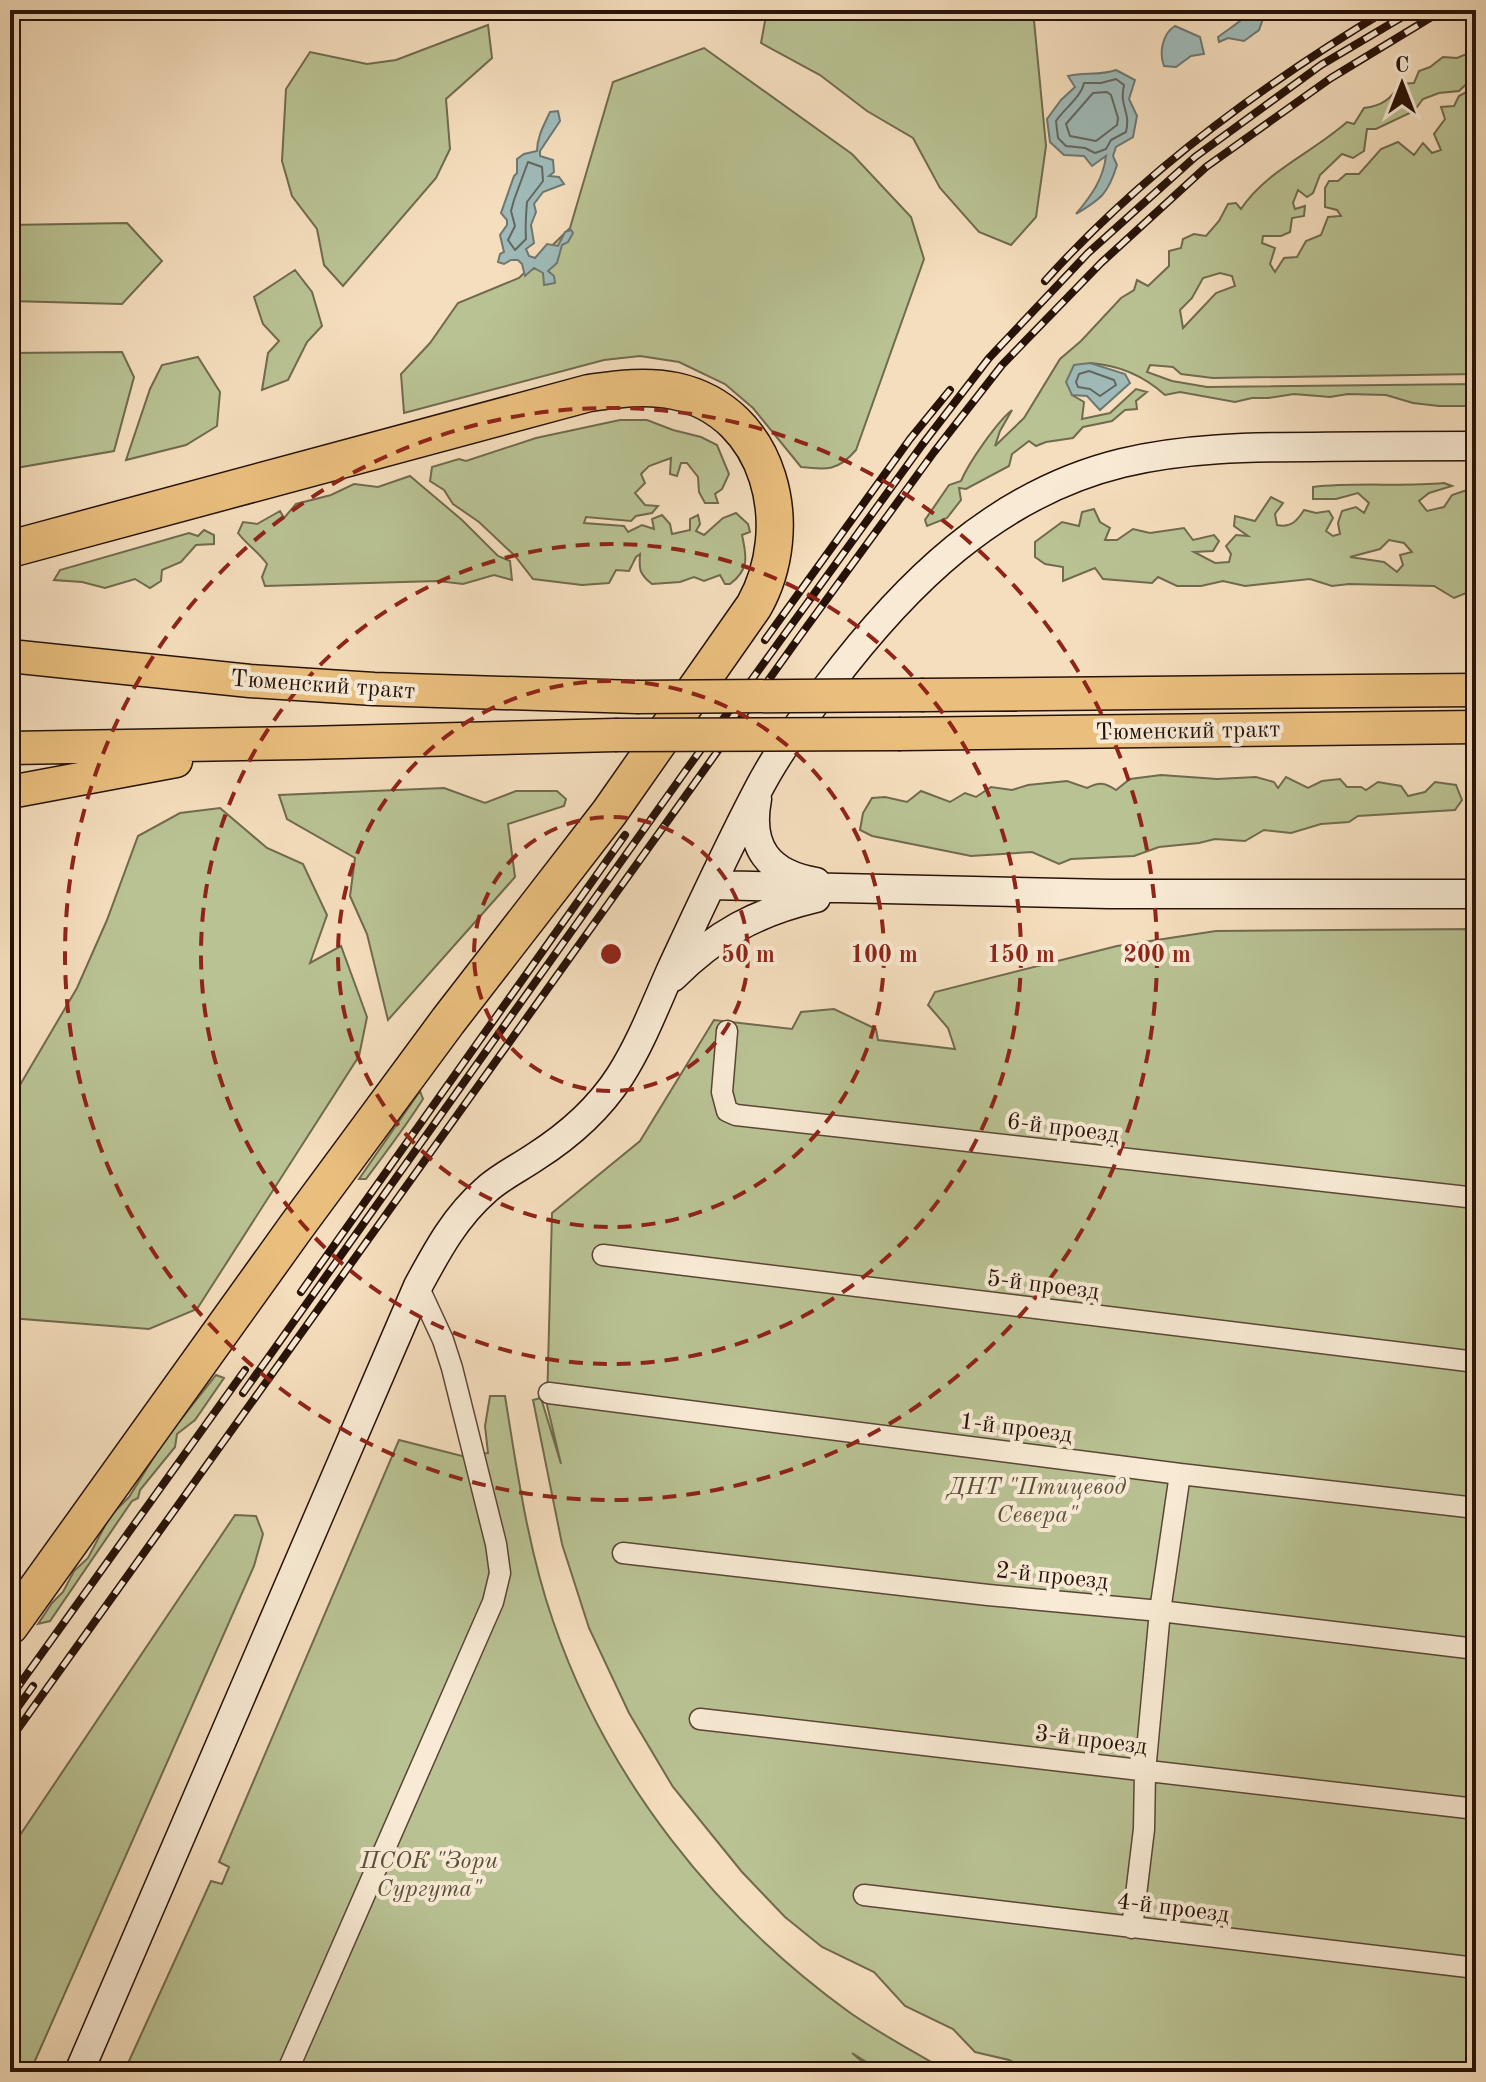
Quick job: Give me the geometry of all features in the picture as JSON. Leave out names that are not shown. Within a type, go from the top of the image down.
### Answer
[{"type":"highway","points":[[10,549],[589,393],[648,387],[677,391],[705,402],[742,431],[769,479],[776,528],[774,557],[767,582],[754,606],[609,813],[448,1021],[296,1227],[10,1626]]},
{"type":"main road","points":[[79,2072],[418,1286],[446,1235],[487,1189],[559,1142],[605,1097],[631,1057],[759,787],[794,731],[869,631],[935,564],[1004,513],[1044,491],[1120,463],[1198,451],[1262,447],[1476,446]]},
{"type":"main road","name":"Тюменский тракт","points":[[11,656],[250,681],[637,697],[1476,690]]},
{"type":"main road","name":"Тюменский тракт","points":[[10,748],[615,735],[1476,727]]},
{"type":"main road","points":[[10,792],[171,762],[304,743]]},
{"type":"main road","points":[[759,787],[753,818],[755,838],[765,856],[783,871],[809,881],[864,890]]},
{"type":"main road","points":[[711,885],[1109,894],[1476,894]]},
{"type":"main road","points":[[663,988],[711,943],[761,914],[814,898],[864,890]]},
{"type":"street","name":"6-й проезд","points":[[727,1031],[722,1092],[727,1111],[736,1115],[1476,1198]]},
{"type":"street","name":"5-й проезд","points":[[603,1255],[1476,1362]]},
{"type":"street","points":[[287,2072],[493,1602],[500,1573],[496,1544],[456,1382],[443,1340],[418,1286]]},
{"type":"street","name":"1-й проезд","points":[[549,1393],[1180,1474],[1476,1508]]},
{"type":"street","points":[[1132,1928],[1144,1829],[1145,1772],[1160,1611],[1180,1474]]},
{"type":"street","name":"2-й проезд","points":[[623,1553],[988,1595],[1160,1611],[1476,1649]]},
{"type":"street","name":"3-й проезд","points":[[700,1719],[1476,1809]]},
{"type":"street","name":"4-й проезд","points":[[864,1895],[1476,1968]]},
{"type":"green space","points":[[767,10],[1033,10],[1046,146],[1036,217],[1011,245],[979,232],[940,188],[913,138],[867,111],[820,75],[761,43]]},
{"type":"green space","points":[[488,25],[492,58],[446,99],[450,149],[436,178],[343,286],[324,265],[317,229],[292,196],[282,161],[286,89],[310,52],[367,64],[396,60]]},
{"type":"green space","points":[[704,48],[852,154],[911,217],[924,259],[856,450],[832,468],[801,467],[753,408],[725,384],[679,362],[640,356],[604,360],[404,413],[401,374],[430,343],[458,303],[519,278],[570,228],[613,82]]},
{"type":"green space","points":[[1476,50],[1476,75],[1459,91],[1423,99],[1414,111],[1376,129],[1367,129],[1364,151],[1353,158],[1342,154],[1320,175],[1313,193],[1307,197],[1298,190],[1293,203],[1295,209],[1305,206],[1304,216],[1292,218],[1290,232],[1281,236],[1263,236],[1262,243],[1275,248],[1270,264],[1275,272],[1284,258],[1297,257],[1306,241],[1321,235],[1328,217],[1341,216],[1337,210],[1325,207],[1325,188],[1329,181],[1338,181],[1346,174],[1359,174],[1381,149],[1398,142],[1414,155],[1423,143],[1432,153],[1441,150],[1434,134],[1445,119],[1441,107],[1454,106],[1459,96],[1474,88],[1476,374],[1213,378],[1181,374],[1173,367],[1150,365],[1147,372],[1172,381],[1207,387],[1476,384],[1476,406],[1413,403],[1386,395],[1330,397],[1294,394],[1235,402],[1180,392],[1165,395],[1130,373],[1090,363],[1072,395],[1084,402],[1082,419],[1110,413],[1136,389],[1147,392],[1136,401],[1137,409],[1125,410],[1112,421],[1083,427],[1073,438],[1036,446],[1029,441],[1012,454],[1009,466],[966,489],[959,488],[961,500],[947,518],[927,526],[925,520],[949,485],[961,481],[999,423],[1012,410],[995,446],[1024,418],[1060,359],[1121,298],[1134,290],[1137,280],[1148,286],[1169,266],[1169,251],[1181,248],[1183,239],[1194,234],[1206,236],[1228,204],[1236,203],[1241,209],[1276,173],[1347,122],[1354,124],[1364,108],[1385,101],[1400,84],[1414,83],[1419,71],[1443,57],[1457,58]],"holes":[[[1220,273],[1232,276],[1235,286],[1216,293],[1183,328],[1180,310],[1192,298],[1203,278]]]},
{"type":"green space","points":[[127,223],[162,261],[122,304],[10,301],[10,225]]},
{"type":"green space","points":[[295,270],[312,292],[322,326],[307,342],[288,380],[262,390],[268,353],[279,341],[263,324],[254,297]]},
{"type":"green space","points":[[122,352],[134,377],[114,451],[10,469],[10,353]]},
{"type":"green space","points":[[198,357],[220,392],[217,426],[186,445],[126,460],[150,389],[162,365]]},
{"type":"green space","points":[[620,420],[647,420],[701,437],[717,445],[729,474],[722,489],[715,494],[718,503],[705,503],[699,492],[698,477],[687,463],[681,463],[677,476],[670,474],[671,458],[649,466],[641,474],[645,483],[635,493],[645,505],[658,506],[652,513],[636,516],[631,521],[586,517],[584,523],[624,526],[628,532],[642,525],[654,529],[652,519],[662,515],[670,524],[672,534],[690,530],[690,519],[698,515],[700,524],[696,531],[704,535],[723,518],[736,513],[748,524],[750,532],[742,535],[745,556],[741,574],[730,584],[725,584],[720,575],[704,581],[694,577],[680,582],[652,584],[641,571],[640,554],[629,571],[616,570],[609,583],[582,585],[533,579],[515,556],[479,522],[453,504],[444,490],[430,481],[432,467],[459,459],[466,461],[536,438]]},
{"type":"green space","points":[[410,476],[462,520],[498,556],[510,561],[512,580],[494,575],[463,584],[438,581],[265,586],[262,577],[267,564],[238,533],[243,522],[257,524],[280,511],[284,518],[296,504],[331,495],[354,484],[378,487]]},
{"type":"green space","points":[[1452,486],[1429,493],[1419,501],[1427,511],[1444,507],[1452,495],[1476,487],[1476,589],[1454,598],[1434,586],[1332,586],[1310,579],[1245,586],[1223,581],[1201,586],[1177,586],[1158,577],[1152,583],[1103,579],[1095,568],[1063,581],[1063,567],[1045,564],[1035,557],[1035,542],[1062,522],[1079,526],[1082,512],[1094,509],[1100,522],[1110,528],[1105,540],[1117,540],[1133,529],[1150,533],[1184,528],[1193,540],[1214,535],[1219,541],[1213,551],[1194,552],[1215,563],[1229,562],[1231,554],[1226,546],[1236,535],[1248,536],[1234,526],[1235,516],[1255,521],[1271,497],[1283,503],[1275,514],[1277,525],[1293,523],[1304,510],[1316,513],[1329,511],[1333,518],[1326,531],[1333,536],[1340,534],[1338,523],[1342,511],[1356,507],[1364,513],[1369,503],[1358,493],[1336,499],[1313,499],[1313,487]],"holes":[[[1389,540],[1404,543],[1412,552],[1400,555],[1403,565],[1397,572],[1384,562],[1350,557],[1380,549]]]},
{"type":"green space","points":[[204,530],[214,535],[214,544],[196,545],[181,562],[162,570],[161,581],[150,588],[135,579],[105,588],[54,580],[60,570],[189,533],[198,536]]},
{"type":"green space","points":[[1161,775],[1217,779],[1256,777],[1274,782],[1278,788],[1286,777],[1308,788],[1322,781],[1340,779],[1347,787],[1366,790],[1378,782],[1401,786],[1408,796],[1425,792],[1435,782],[1456,785],[1462,800],[1455,810],[1358,816],[1349,822],[1321,824],[1291,833],[1264,830],[1245,841],[1215,839],[1159,847],[1134,856],[1071,859],[1059,864],[1032,852],[971,856],[872,836],[860,830],[863,813],[872,798],[885,797],[907,802],[921,791],[950,802],[965,793],[976,797],[991,787],[1012,790],[1067,781],[1087,788],[1105,784],[1116,790],[1130,779]]},
{"type":"green space","points":[[444,788],[485,803],[516,791],[557,791],[566,799],[564,806],[508,824],[515,877],[388,1020],[367,934],[350,896],[355,858],[287,819],[279,795]]},
{"type":"green space","points":[[220,808],[267,848],[303,864],[327,915],[310,963],[341,946],[367,1017],[359,1056],[197,1309],[149,1329],[10,1318],[10,1102],[77,988],[107,920],[138,836],[180,813]]},
{"type":"green space","name":"ДНТ \"Птицевод Севера\"","points":[[1476,929],[1476,2072],[1032,2072],[1009,2060],[975,2052],[953,2029],[905,2006],[874,1972],[822,1947],[785,1917],[742,1872],[673,1787],[629,1713],[589,1628],[562,1544],[533,1400],[541,1398],[561,1464],[547,1405],[552,1213],[640,1141],[714,1020],[792,1029],[801,1012],[834,1009],[876,1029],[878,1040],[955,1049],[948,1028],[928,1005],[935,992],[1117,946],[1216,931]]},
{"type":"green space","points":[[420,1091],[423,1099],[410,1119],[366,1179],[359,1179]]},
{"type":"green space","points":[[216,1375],[224,1378],[195,1420],[177,1434],[175,1447],[140,1490],[138,1498],[132,1501],[50,1621],[38,1624],[63,1592],[74,1571],[88,1558],[110,1516],[129,1497],[164,1441]]},
{"type":"green space","name":"ПСОК \"Зори Сургута\"","points":[[490,1396],[505,1396],[530,1538],[553,1621],[603,1735],[635,1789],[711,1887],[800,1974],[849,2012],[948,2072],[867,2072],[868,2063],[852,2053],[865,2064],[865,2072],[124,2072],[211,1881],[222,1884],[229,1867],[219,1862],[399,1440],[462,1456],[488,1453],[485,1426]]},
{"type":"green space","points":[[235,1515],[256,1516],[263,1534],[254,1566],[30,2072],[10,2072],[10,1850]]},
{"type":"water","points":[[1252,10],[1273,10],[1264,16],[1259,30],[1244,41],[1228,38],[1219,42],[1218,37]]},
{"type":"water","points":[[1175,26],[1200,37],[1204,54],[1191,56],[1176,67],[1164,66],[1163,44]]},
{"type":"water","points":[[1116,70],[1135,80],[1129,99],[1137,116],[1133,137],[1116,147],[1113,156],[1117,165],[1107,189],[1098,200],[1076,214],[1096,187],[1106,156],[1092,166],[1084,156],[1064,155],[1050,142],[1047,119],[1075,87],[1068,76]]},
{"type":"water","points":[[558,111],[560,121],[540,151],[540,156],[553,160],[554,172],[549,176],[559,177],[564,184],[543,192],[534,204],[536,212],[531,225],[534,243],[526,249],[529,256],[535,258],[547,244],[558,246],[565,232],[571,230],[573,233],[562,245],[557,263],[548,271],[554,276],[555,283],[544,285],[543,273],[534,268],[525,276],[518,260],[504,264],[498,262],[500,254],[504,252],[500,235],[507,225],[501,213],[517,173],[517,159],[537,151],[550,112]]},
{"type":"water","points":[[1090,363],[1125,374],[1130,383],[1100,410],[1087,396],[1072,395],[1066,382],[1074,365]]},
{"type":"railway","points":[[1045,281],[1082,241],[1163,167],[1295,68],[1387,10]]},
{"type":"railway","points":[[243,1393],[684,773],[922,445],[989,358],[1088,253],[1195,157],[1321,65],[1414,10]]},
{"type":"railway","points":[[10,1740],[800,636],[934,452],[1002,365],[1101,263],[1206,167],[1331,78],[1443,10]]},
{"type":"railway","points":[[765,640],[910,439],[950,390]]},
{"type":"railway","points":[[301,1292],[625,835]]},
{"type":"railway","points":[[12,1695],[245,1370]]},
{"type":"railway","points":[[10,1718],[33,1686]]}]
